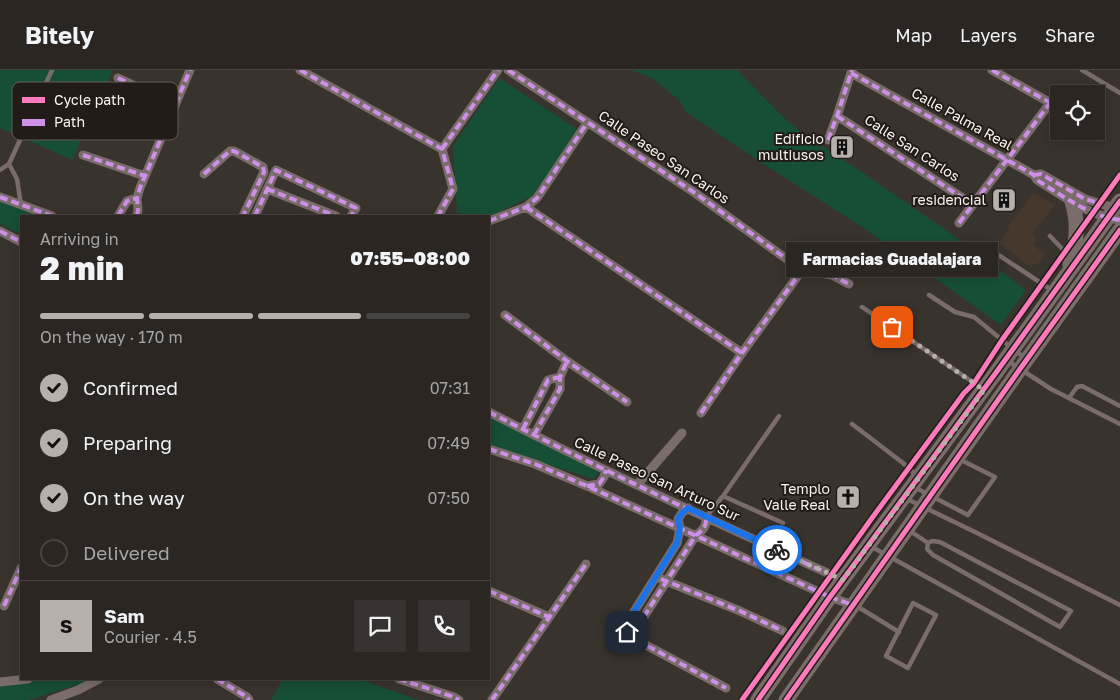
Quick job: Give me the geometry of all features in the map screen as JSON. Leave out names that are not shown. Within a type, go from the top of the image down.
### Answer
[{"type":"main road","points":[[1071,265],[1075,250],[1076,222],[1074,198]]},
{"type":"main road","points":[[758,700],[830,597],[984,390],[1071,265],[1116,211]]},
{"type":"main road","points":[[786,700],[1120,230]]},
{"type":"street","points":[[178,96],[190,70]]},
{"type":"street","points":[[300,70],[442,149],[453,189],[439,215]]},
{"type":"street","points":[[442,149],[498,70]]},
{"type":"street","name":"Calle Paseo San Carlos","points":[[508,70],[695,193],[802,270],[832,275],[849,284]]},
{"type":"street","points":[[959,223],[1049,102],[992,70]]},
{"type":"street","points":[[828,140],[851,71]]},
{"type":"street","name":"Calle Palma Real","points":[[851,71],[1034,175],[1037,180],[1074,198],[1116,211]]},
{"type":"street","points":[[118,78],[127,82]]},
{"type":"street","name":"Calle San Carlos","points":[[837,116],[972,204]]},
{"type":"street","points":[[490,221],[526,207],[537,198],[587,123]]},
{"type":"street","points":[[137,215],[136,198],[160,140]]},
{"type":"street","points":[[204,174],[230,152],[234,151],[263,167],[264,172],[243,215]]},
{"type":"street","points":[[83,155],[145,176]]},
{"type":"street","points":[[255,215],[276,170],[356,208],[352,215]]},
{"type":"street","points":[[268,189],[333,215]]},
{"type":"street","points":[[0,197],[49,215]]},
{"type":"street","points":[[119,215],[127,201],[136,198]]},
{"type":"street","name":"Calle Palma Real","points":[[1074,198],[1085,199],[1116,211]]},
{"type":"street","points":[[526,207],[742,353]]},
{"type":"street","points":[[0,231],[20,241]]},
{"type":"street","points":[[701,413],[802,270]]},
{"type":"street","points":[[505,315],[627,402]]},
{"type":"street","points":[[534,435],[560,389],[560,377],[567,361]]},
{"type":"street","points":[[523,429],[548,380],[560,377]]},
{"type":"street","name":"Calle Paseo San Arturo Sur","points":[[490,412],[637,485],[843,580]]},
{"type":"street","points":[[637,485],[682,433]]},
{"type":"street","points":[[490,449],[535,464],[587,486],[830,597],[853,604]]},
{"type":"street","points":[[587,486],[599,484],[606,470]]},
{"type":"street","points":[[688,508],[678,519],[680,528],[677,543],[630,618],[627,632],[631,637],[726,688]]},
{"type":"street","points":[[631,637],[696,535],[704,528],[706,517]]},
{"type":"street","points":[[778,573],[786,554]]},
{"type":"street","points":[[492,700],[586,564]]},
{"type":"street","points":[[4,606],[20,570]]},
{"type":"street","points":[[656,576],[666,582],[740,610],[783,631]]},
{"type":"street","points":[[490,591],[549,617]]},
{"type":"street","points":[[0,682],[20,680]]},
{"type":"street","points":[[51,700],[78,690],[97,680]]},
{"type":"street","points":[[219,680],[250,700]]},
{"type":"street","points":[[402,680],[459,700]]},
{"type":"lane","points":[[47,82],[52,70]]},
{"type":"lane","points":[[1082,70],[1120,93]]},
{"type":"lane","points":[[0,170],[9,164],[20,140]]},
{"type":"lane","points":[[9,164],[17,179],[21,205]]},
{"type":"lane","points":[[1050,236],[1071,265]]},
{"type":"lane","points":[[988,248],[1054,292]]},
{"type":"lane","points":[[929,295],[955,312],[974,317],[1009,354],[1051,389],[1120,424]]},
{"type":"lane","points":[[862,307],[984,390]]},
{"type":"lane","points":[[1009,354],[1023,364]]},
{"type":"lane","points":[[1069,398],[1077,387],[1082,386],[1120,406]]},
{"type":"lane","points":[[706,517],[779,416]]},
{"type":"lane","points":[[852,424],[903,463],[912,487],[927,501],[1120,605]]},
{"type":"lane","points":[[912,487],[927,501],[968,515],[995,477],[957,458]]},
{"type":"lane","points":[[723,496],[783,523]]},
{"type":"lane","points":[[907,529],[928,543]]},
{"type":"lane","points":[[932,541],[940,542],[1071,611],[1060,627],[933,554],[927,549],[928,543],[932,541]]},
{"type":"lane","points":[[869,545],[1120,684]]},
{"type":"lane","points":[[914,603],[936,615],[908,668],[886,656],[898,632],[914,603]]},
{"type":"lane","points":[[853,604],[898,632]]},
{"type":"shaded area","points":[[1034,193],[1055,205],[1032,234],[1037,240],[1033,245],[1045,254],[1038,264],[1028,265],[999,243],[1010,228],[1008,226]]},
{"type":"green space","points":[[0,70],[113,70],[108,82],[12,82],[12,133],[0,128]]},
{"type":"green space","points":[[631,70],[737,70],[797,129],[967,245],[1026,290],[1001,325],[859,225],[686,112],[680,101],[652,78]]},
{"type":"green space","points":[[499,78],[577,129],[538,193],[490,217],[490,215],[466,215],[457,212],[453,146]]},
{"type":"green space","points":[[27,140],[81,140],[72,160]]},
{"type":"green space","points":[[0,199],[44,215],[20,215],[20,234],[0,224]]},
{"type":"green space","points":[[490,415],[600,470],[594,479],[490,446]]},
{"type":"green space","points":[[36,680],[93,680],[29,700],[0,700],[0,685],[29,683]]},
{"type":"green space","points":[[282,680],[362,680],[419,700],[271,700]]},
{"type":"marked path","points":[[178,98],[190,70]]},
{"type":"marked path","points":[[300,70],[442,149],[453,189],[439,215]]},
{"type":"marked path","points":[[442,149],[498,70]]},
{"type":"marked path","points":[[508,70],[695,193],[802,270],[832,275],[849,284]]},
{"type":"marked path","points":[[828,140],[852,70]]},
{"type":"marked path","points":[[992,70],[1049,102]]},
{"type":"marked path","points":[[851,73],[1034,175],[1037,180],[1087,210],[1120,220]]},
{"type":"marked path","points":[[118,78],[127,82]]},
{"type":"marked path","points":[[959,223],[1050,103]]},
{"type":"marked path","points":[[837,116],[972,204]]},
{"type":"marked path","points":[[490,221],[526,207],[537,198],[587,123]]},
{"type":"marked path","points":[[137,215],[137,198],[140,188],[160,140]]},
{"type":"marked path","points":[[204,174],[230,151],[234,151],[263,167],[264,172],[243,215]]},
{"type":"marked path","points":[[83,155],[145,176]]},
{"type":"marked path","points":[[255,215],[276,170],[356,208],[352,215]]},
{"type":"marked path","points":[[1034,175],[1041,174],[1085,199],[1102,204]]},
{"type":"marked path","points":[[267,189],[333,215]]},
{"type":"marked path","points":[[0,197],[49,215]]},
{"type":"marked path","points":[[119,215],[127,201],[137,198]]},
{"type":"marked path","points":[[526,207],[742,353]]},
{"type":"marked path","points":[[0,231],[20,241]]},
{"type":"marked path","points":[[701,413],[802,270]]},
{"type":"marked path","points":[[505,315],[627,402]]},
{"type":"marked path","points":[[534,435],[560,389],[560,377],[567,361]]},
{"type":"marked path","points":[[523,429],[548,380],[560,377]]},
{"type":"marked path","points":[[490,413],[660,496],[834,576]]},
{"type":"marked path","points":[[490,449],[535,464],[587,486],[830,597],[853,605]]},
{"type":"marked path","points":[[587,486],[599,484],[606,470]]},
{"type":"marked path","points":[[688,508],[678,519],[680,528],[677,543],[630,618],[627,632],[631,637],[726,688]]},
{"type":"marked path","points":[[631,637],[696,535],[704,528],[706,517]]},
{"type":"marked path","points":[[778,573],[787,555]]},
{"type":"marked path","points":[[492,700],[586,564]]},
{"type":"marked path","points":[[4,606],[20,570]]},
{"type":"marked path","points":[[661,579],[740,611],[783,631]]},
{"type":"marked path","points":[[490,591],[549,617]]},
{"type":"marked path","points":[[219,680],[249,700]]},
{"type":"marked path","points":[[402,680],[459,700]]},
{"type":"cycle path","points":[[742,700],[872,518],[964,393],[974,383],[1002,340],[1120,175]]},
{"type":"cycle path","points":[[758,700],[830,597],[1120,201]]},
{"type":"cycle path","points":[[786,700],[1120,230]]},
{"type":"way so far","points":[[777,550],[843,580],[984,390],[892,327]]},
{"type":"place","name":"Edificio multiusos","points":[[842,147]]},
{"type":"place","name":"residencial","points":[[1004,200]]},
{"type":"place","name":"Farmacias Guadalajara","points":[[892,327]]},
{"type":"place","name":"Templo Valle Real","points":[[848,497]]},
{"type":"route","points":[[627,632],[630,618],[677,543],[680,528],[678,519],[688,508],[777,550]]}]
